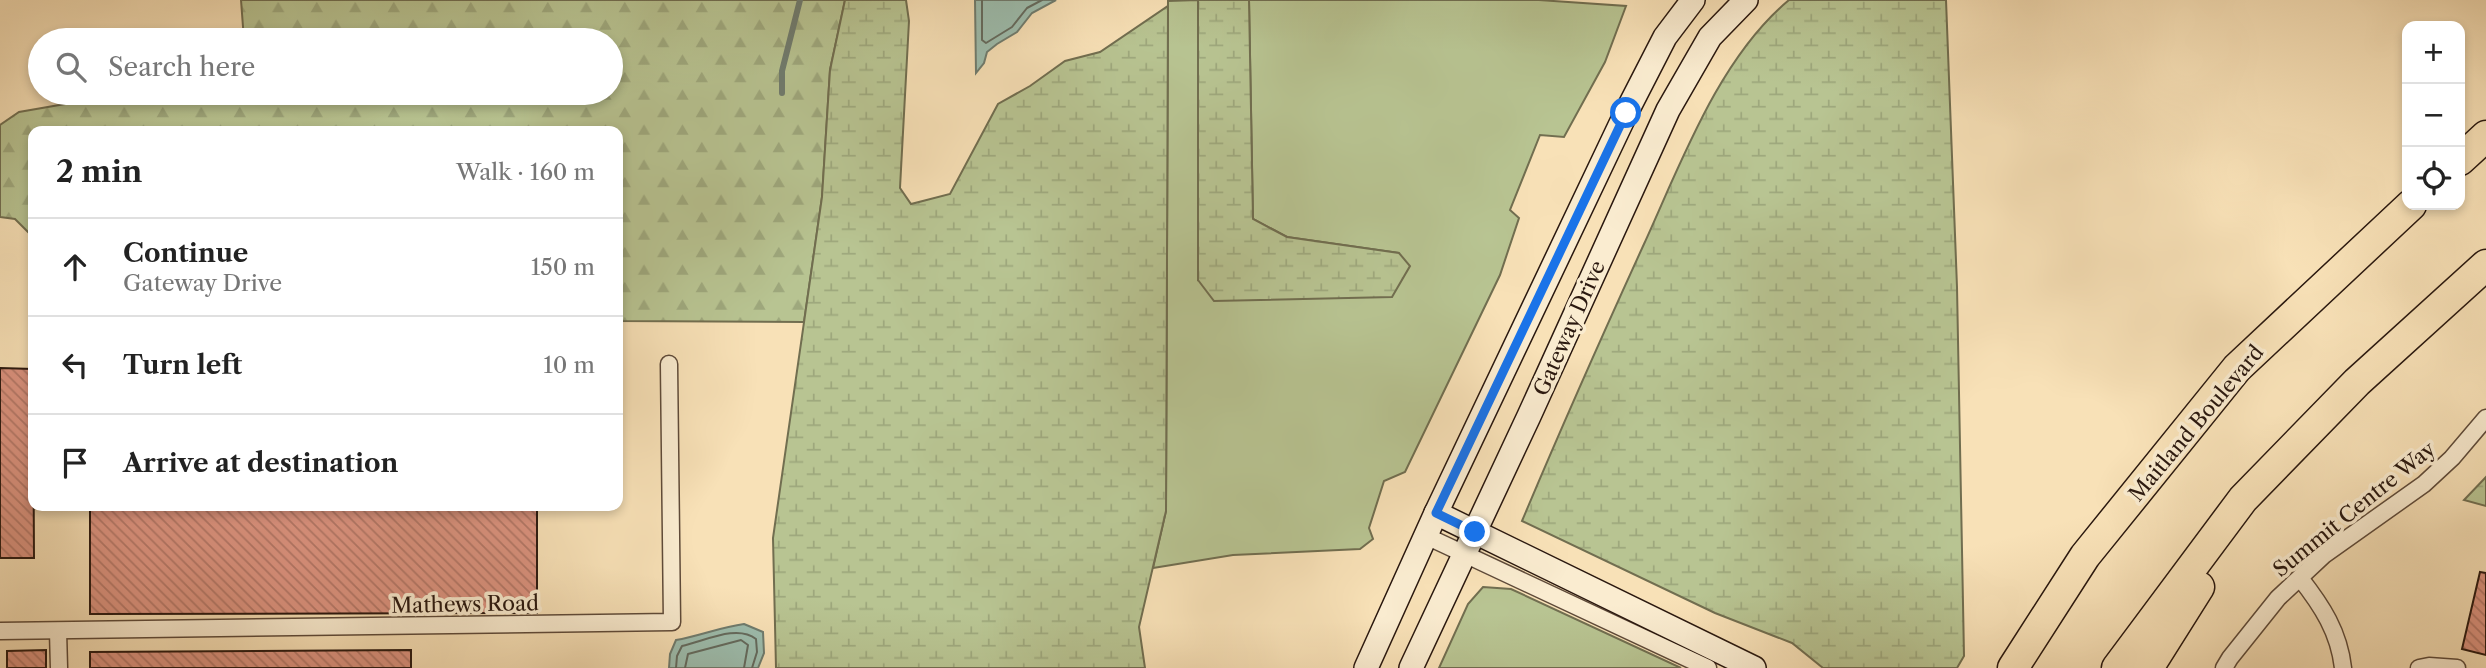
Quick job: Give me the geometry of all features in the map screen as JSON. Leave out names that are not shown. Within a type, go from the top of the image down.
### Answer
[{"type":"highway","points":[[2465,155],[2486,136]]},
{"type":"highway","name":"Maitland Boulevard","points":[[2013,668],[2085,556],[2236,369],[2406,210]]},
{"type":"highway","points":[[2117,668],[2243,499],[2357,382],[2486,265]]},
{"type":"highway","points":[[2148,668],[2217,559],[2357,382]]},
{"type":"street","name":"Gateway Drive","points":[[1366,668],[1436,513],[1626,113],[1665,37],[1693,0]]},
{"type":"street","name":"Gateway Drive","points":[[1411,668],[1668,110],[1710,37],[1746,0]]},
{"type":"street","name":"Mathews Road","points":[[0,631],[671,622],[669,364]]},
{"type":"street","name":"Summit Centre Way","points":[[2224,668],[2278,598],[2325,555],[2424,484],[2452,458],[2486,418]]},
{"type":"street","points":[[1436,513],[1754,668]]},
{"type":"street","points":[[1426,536],[1708,668]]},
{"type":"street","points":[[2300,578],[2331,621],[2342,652],[2343,668]]},
{"type":"street","points":[[58,631],[59,668]]},
{"type":"street","points":[[2419,668],[2457,668]]},
{"type":"green space","points":[[241,0],[845,0],[830,70],[822,197],[804,322],[623,321],[623,126],[28,126],[28,232],[15,219],[0,217],[0,125],[19,112],[59,105],[623,105],[623,28],[243,28]]},
{"type":"green space","points":[[845,0],[906,0],[909,21],[900,188],[911,204],[950,194],[998,104],[1030,86],[1065,61],[1100,52],[1168,6],[1166,511],[1139,627],[1145,668],[776,668],[773,538],[822,197],[830,70]]},
{"type":"green space","points":[[1198,0],[1198,280],[1399,253],[1287,237],[1253,219],[1249,0],[1539,0],[1626,6],[1605,62],[1564,137],[1540,135],[1510,210],[1519,218],[1500,275],[1405,472],[1384,481],[1369,528],[1373,539],[1360,549],[1233,555],[1153,568],[1166,511],[1168,1]]},
{"type":"green space","points":[[1198,0],[1249,0],[1253,219],[1287,237],[1399,253],[1410,266],[1392,297],[1214,301],[1198,280]]},
{"type":"green space","points":[[1789,0],[1946,0],[1957,287],[1964,656],[1957,668],[1823,668],[1792,643],[1715,613],[1522,521],[1704,113],[1742,51],[1764,24]]},
{"type":"green space","points":[[2486,477],[2486,506],[2464,500]]},
{"type":"green space","points":[[1483,587],[1511,589],[1681,668],[1439,668],[1468,604]]},
{"type":"water","points":[[975,0],[1056,0],[1032,13],[1017,32],[987,52],[984,63],[976,73]]},
{"type":"water","points":[[744,624],[763,632],[764,653],[758,668],[669,668],[670,654],[676,640]]},
{"type":"building","points":[[0,368],[28,369],[28,511],[34,511],[34,558],[0,558]]},
{"type":"building","points":[[90,511],[537,511],[537,613],[90,614]]},
{"type":"building","points":[[2480,572],[2486,573],[2486,655],[2462,649]]},
{"type":"building","points":[[46,650],[46,668],[7,668],[7,651]]},
{"type":"building","points":[[411,650],[411,668],[90,668],[90,652]]},
{"type":"waterway","points":[[782,93],[782,71],[800,0]]},
{"type":"route","points":[[1475,532],[1436,513],[1626,113]]}]
